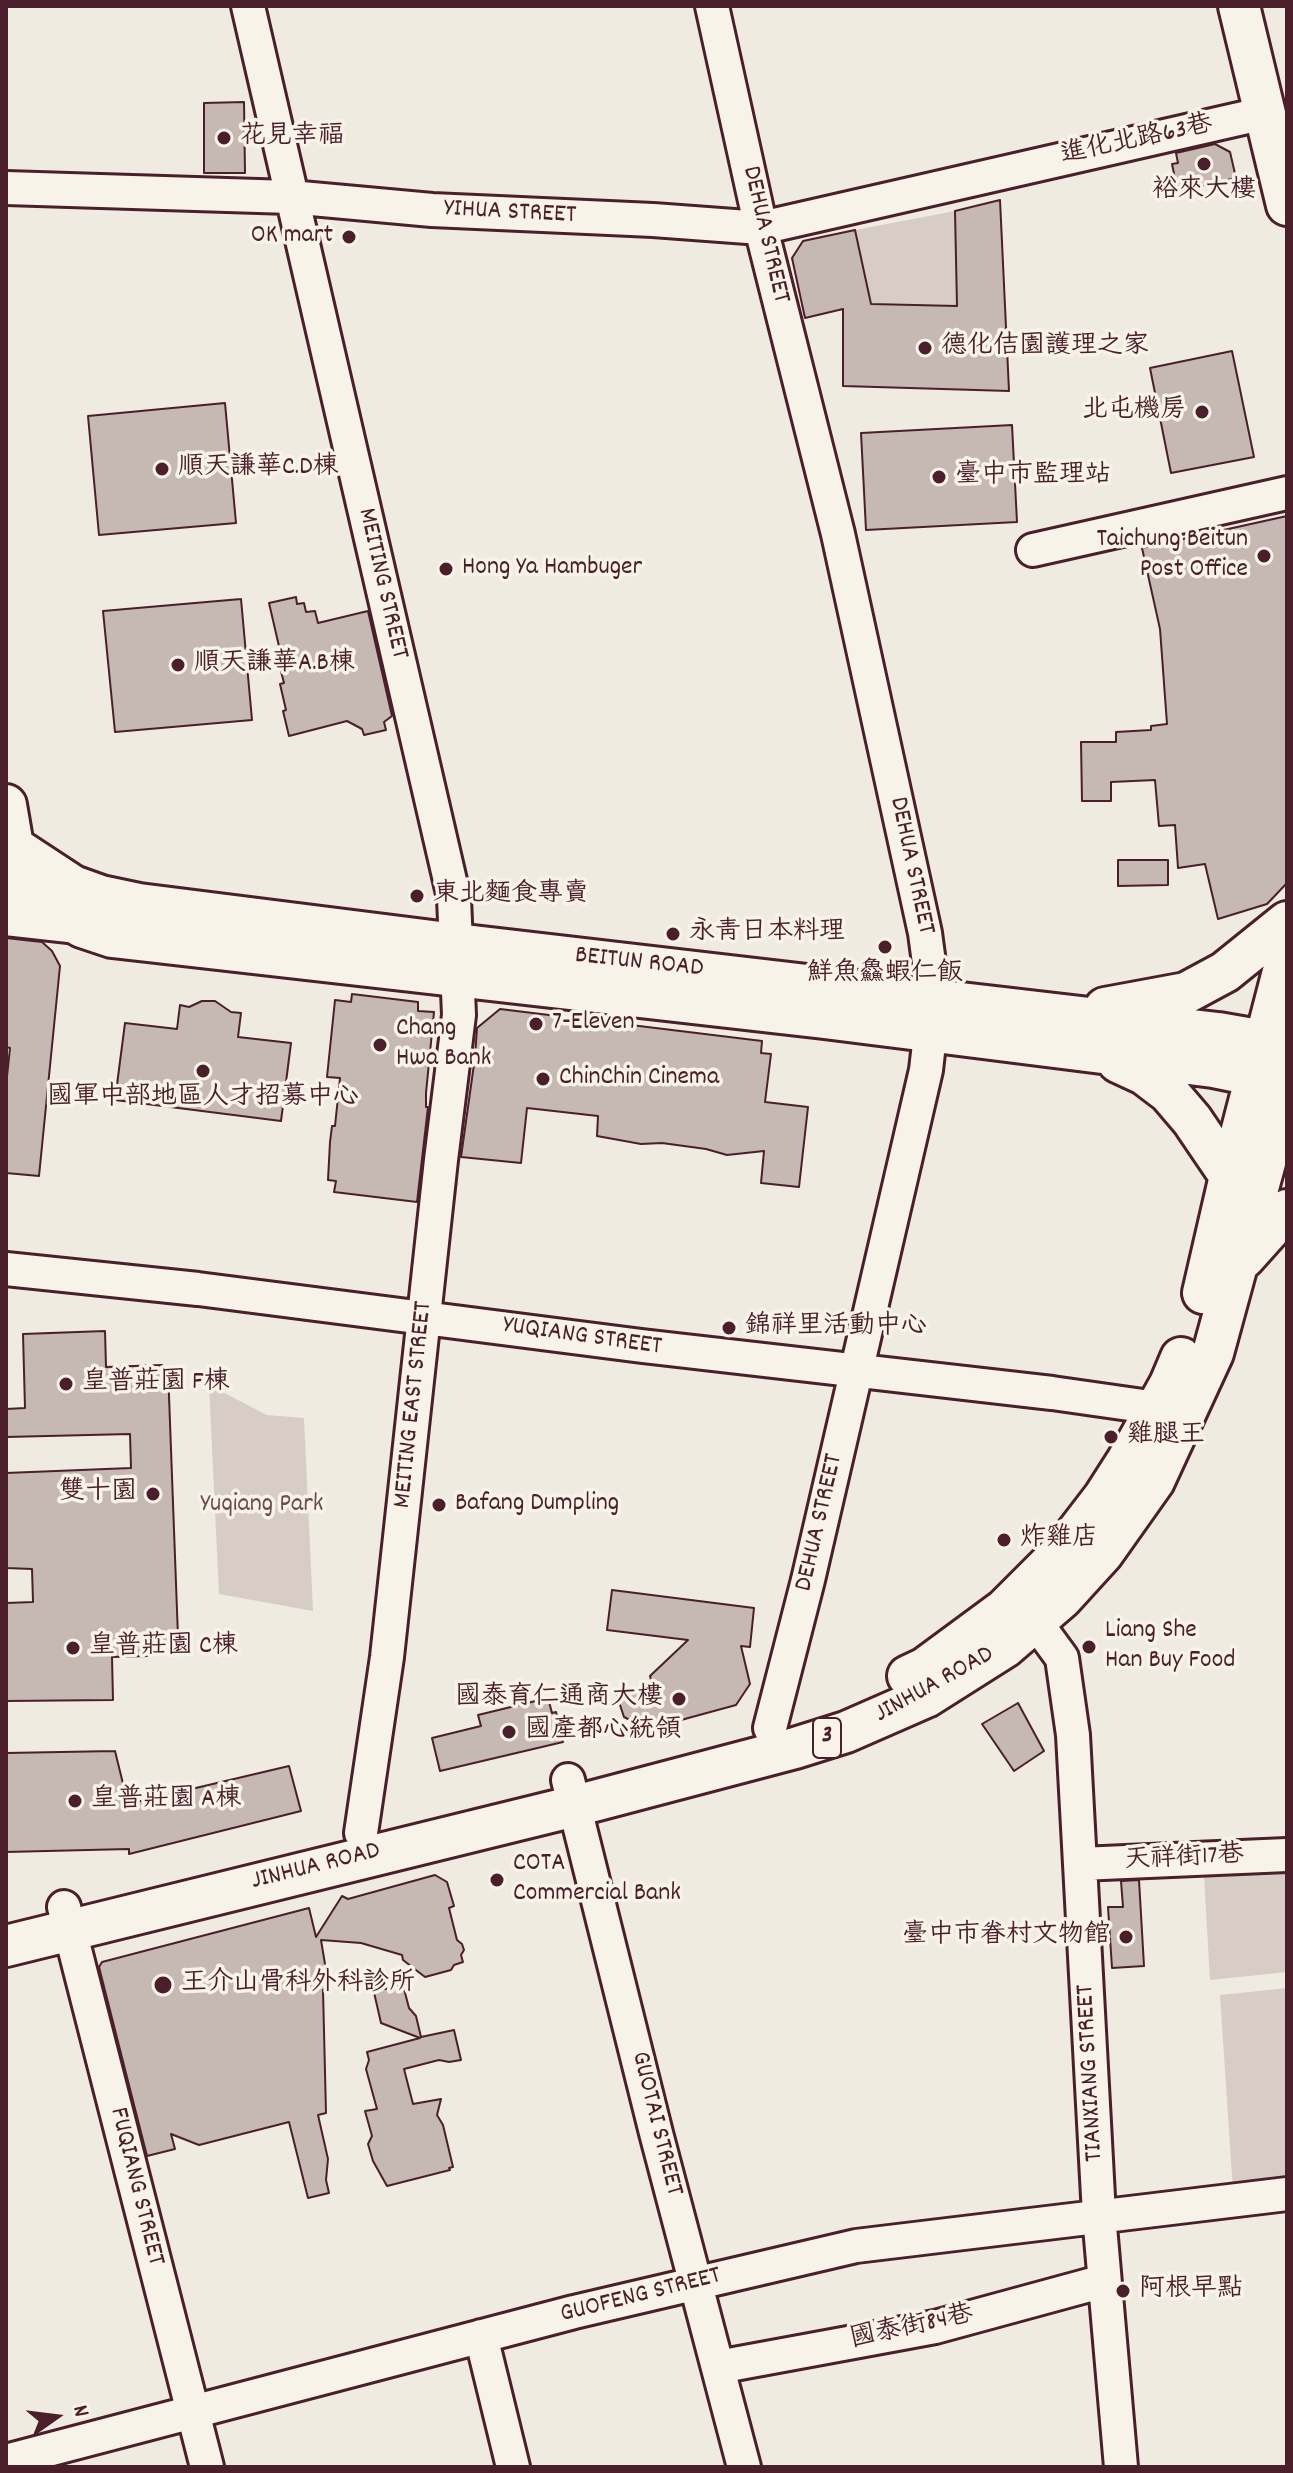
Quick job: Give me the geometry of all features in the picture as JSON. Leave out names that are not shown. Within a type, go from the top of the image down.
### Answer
[{"type":"main road","points":[[1239,6],[1276,103]]},
{"type":"main road","points":[[1266,6],[1287,205]]},
{"type":"main road","points":[[6,805],[8,856]]},
{"type":"main road","name":"BEITUN ROAD","points":[[8,856],[101,896],[457,960]]},
{"type":"main road","name":"BEITUN ROAD","points":[[8,856],[82,927],[112,937],[457,960],[931,1016],[1096,1052],[1273,1060]]},
{"type":"main road","points":[[1049,1014],[1117,1007],[1186,993],[1225,972],[1287,922]]},
{"type":"main road","points":[[1273,1060],[1287,956]]},
{"type":"main road","name":"BEITUN ROAD","points":[[931,1016],[1049,1014],[1273,1060]]},
{"type":"main road","points":[[1096,1052],[1144,1074],[1169,1093],[1192,1120],[1230,1176]]},
{"type":"main road","name":"JINHUA ROAD","points":[[6,1946],[67,1918],[361,1833],[751,1760],[858,1727],[926,1697],[1005,1647],[1061,1553],[1104,1497],[1157,1408],[1195,1326],[1230,1176],[1273,1060]]},
{"type":"main road","name":"JINHUA ROAD","points":[[6,1922],[67,1918],[571,1793],[845,1706],[925,1668],[1005,1609],[1027,1610],[1062,1598],[1103,1553],[1154,1481],[1213,1353],[1239,1264],[1273,1060]]},
{"type":"main road","points":[[1239,1264],[1287,1210]]},
{"type":"street","name":"MEITING STREET","points":[[248,6],[449,875],[454,898],[457,960]]},
{"type":"street","name":"DEHUA STREET","points":[[712,6],[761,228],[838,534],[925,933],[931,1016],[926,1070],[808,1580],[770,1728]]},
{"type":"street","name":"進化北路63巷","points":[[1009,170],[1276,103]]},
{"type":"street","name":"YIHUA STREET","points":[[6,188],[290,197],[432,210],[761,228],[1009,170]]},
{"type":"street","points":[[1033,550],[1287,493]]},
{"type":"street","points":[[6,919],[82,927]]},
{"type":"street","name":"MEITING EAST STREET","points":[[361,1833],[387,1657],[426,1317],[459,1015],[457,960]]},
{"type":"street","name":"YUQIANG STREET","points":[[6,1269],[426,1317],[1157,1408]]},
{"type":"street","name":"TIANXIANG STREET","points":[[1027,1610],[1062,1658],[1073,1735],[1099,2215],[1121,2467]]},
{"type":"street","name":"GUOTAI STREET","points":[[571,1793],[744,2467]]},
{"type":"street","name":"天祥街17巷","points":[[1080,1864],[1287,1855]]},
{"type":"street","name":"FUQIANG STREET","points":[[67,1918],[207,2467]]},
{"type":"street","name":"GUOFENG STREET","points":[[6,2461],[481,2336],[856,2246],[1287,2194]]},
{"type":"street","name":"國泰街84巷","points":[[718,2367],[935,2327],[1104,2281]]},
{"type":"street","points":[[481,2336],[513,2467]]},
{"type":"green space","points":[[955,211],[957,306],[871,304],[855,230]]},
{"type":"green space","name":"Yuqiang Park","points":[[209,1385],[267,1415],[304,1418],[313,1611],[219,1594]]},
{"type":"green space","points":[[1287,1869],[1287,1972],[1210,1980],[1204,1875]]},
{"type":"green space","points":[[1287,1988],[1287,2186],[1233,2191],[1220,1995]]},
{"type":"building","name":"花見幸福","points":[[244,102],[245,173],[204,173],[204,103]]},
{"type":"building","name":"裕來大樓","points":[[1215,144],[1230,152],[1236,178],[1198,187],[1197,183],[1177,188],[1172,164],[1178,163],[1176,153]]},
{"type":"building","points":[[1000,200],[1009,391],[843,386],[843,309],[805,318],[792,258],[803,241],[855,230],[871,304],[957,306],[955,211]]},
{"type":"building","name":"北屯機房","points":[[1232,351],[1254,457],[1171,473],[1150,368]]},
{"type":"building","name":"順天謙華C.D棟","points":[[225,403],[236,523],[99,535],[88,416]]},
{"type":"building","name":"臺中市監理站","points":[[1012,425],[1017,522],[866,530],[861,433]]},
{"type":"building","points":[[1287,516],[1287,883],[1267,904],[1218,919],[1205,864],[1178,868],[1175,825],[1159,826],[1155,780],[1111,782],[1111,801],[1082,801],[1081,742],[1116,742],[1116,732],[1151,730],[1151,726],[1167,724],[1160,629],[1142,548]]},
{"type":"building","points":[[296,597],[297,604],[304,603],[306,612],[315,611],[318,623],[368,611],[392,716],[384,722],[386,730],[364,735],[362,729],[347,721],[289,736],[280,684],[284,683],[277,656],[281,655],[269,603]]},
{"type":"building","name":"順天謙華A.B棟","points":[[241,599],[252,720],[115,732],[103,611]]},
{"type":"building","points":[[1118,860],[1168,860],[1168,885],[1118,886]]},
{"type":"building","points":[[6,938],[42,942],[52,951],[60,966],[39,1176],[6,1173],[6,1086],[10,1048],[6,1047]]},
{"type":"building","points":[[352,994],[418,1002],[418,1011],[434,1012],[426,1093],[428,1107],[417,1202],[334,1192],[336,1181],[328,1180],[330,1142],[332,1126],[335,1126],[340,1078],[327,1077],[335,1000],[351,1002]]},
{"type":"building","name":"國軍中部地區人才招募中心","points":[[202,1001],[215,1001],[231,1012],[241,1013],[238,1037],[291,1043],[281,1121],[115,1100],[125,1023],[177,1029],[180,1005],[189,1007]]},
{"type":"building","points":[[500,1009],[762,1041],[761,1053],[771,1054],[765,1102],[808,1107],[799,1187],[761,1183],[764,1151],[727,1155],[662,1143],[641,1144],[597,1136],[598,1116],[527,1108],[521,1163],[461,1157],[477,1028]]},
{"type":"building","points":[[105,1331],[106,1367],[162,1365],[163,1369],[168,1369],[178,1637],[168,1641],[168,1651],[147,1652],[147,1656],[112,1657],[113,1700],[6,1701],[6,1603],[33,1602],[32,1569],[6,1568],[6,1473],[131,1468],[130,1434],[6,1437],[6,1409],[25,1408],[23,1334]]},
{"type":"building","points":[[612,1590],[754,1608],[750,1647],[741,1646],[750,1684],[736,1705],[648,1729],[624,1717],[616,1693],[652,1684],[650,1676],[688,1640],[607,1630]]},
{"type":"building","name":"國產都心統領","points":[[548,1698],[552,1713],[556,1712],[563,1742],[440,1771],[432,1738],[481,1726],[478,1715]]},
{"type":"building","points":[[1018,1703],[1044,1751],[1014,1771],[982,1724]]},
{"type":"building","points":[[115,1751],[128,1804],[289,1766],[301,1811],[129,1854],[129,1849],[6,1852],[6,1753]]},
{"type":"building","points":[[435,1875],[447,1882],[454,1906],[449,1908],[457,1940],[464,1950],[461,1955],[463,1962],[454,1965],[451,1970],[425,1977],[403,1960],[402,1955],[361,1943],[321,1940],[329,1988],[323,1990],[326,2113],[318,2115],[328,2159],[326,2180],[329,2193],[308,2198],[289,2122],[199,2145],[171,2134],[175,2149],[147,2156],[99,1967],[102,1962],[309,1908],[316,1937],[342,1896],[348,1899]]},
{"type":"building","name":"臺中市眷村文物館","points":[[1139,1880],[1144,1966],[1112,1968],[1108,1907],[1123,1907],[1121,1881]]},
{"type":"building","points":[[403,1985],[421,2037],[454,2030],[461,2060],[439,2060],[404,2069],[413,2104],[441,2099],[437,2115],[443,2125],[453,2167],[387,2186],[373,2161],[368,2144],[372,2136],[365,2111],[377,2109],[366,2069],[369,2060],[367,2052],[420,2038],[381,2023],[373,1988]]},
{"type":"place","name":"花見幸福","points":[[224,138]]},
{"type":"place","name":"裕來大樓","points":[[1204,164]]},
{"type":"place","name":"OK mart","points":[[349,237]]},
{"type":"place","name":"德化佶園護理之家","points":[[925,348]]},
{"type":"place","name":"北屯機房","points":[[1202,412]]},
{"type":"place","name":"順天謙華C.D棟","points":[[162,469]]},
{"type":"place","name":"臺中市監理站","points":[[939,477]]},
{"type":"place","name":"Taichung Beitun Post Office","points":[[1264,556]]},
{"type":"place","name":"Hong Ya Hambuger","points":[[446,569]]},
{"type":"place","name":"順天謙華A.B棟","points":[[178,665]]},
{"type":"place","name":"東北麵食專賣","points":[[417,896]]},
{"type":"place","name":"永青日本料理","points":[[673,934]]},
{"type":"place","name":"鮮魚鱻蝦仁飯","points":[[885,947]]},
{"type":"place","name":"7-Eleven","points":[[536,1024]]},
{"type":"place","name":"Chang Hwa Bank","points":[[380,1045]]},
{"type":"place","name":"國軍中部地區人才招募中心","points":[[203,1071]]},
{"type":"place","name":"ChinChin Cinema","points":[[543,1079]]},
{"type":"place","name":"錦祥里活動中心","points":[[729,1328]]},
{"type":"place","name":"皇普莊園 F棟","points":[[66,1384]]},
{"type":"place","name":"雞腿王","points":[[1111,1437]]},
{"type":"place","name":"雙十園","points":[[153,1494]]},
{"type":"place","name":"Bafang Dumpling","points":[[439,1505]]},
{"type":"place","name":"炸雞店","points":[[1004,1540]]},
{"type":"place","name":"Liang She Han Buy Food","points":[[1089,1647]]},
{"type":"place","name":"皇普莊園 C棟","points":[[73,1648]]},
{"type":"place","name":"國泰育仁通商大樓","points":[[679,1699]]},
{"type":"place","name":"國產都心統領","points":[[509,1732]]},
{"type":"place","name":"皇普莊園 A棟","points":[[75,1801]]},
{"type":"place","name":"COTA Commercial Bank","points":[[497,1880]]},
{"type":"place","name":"臺中市眷村文物館","points":[[1126,1937]]},
{"type":"place","name":"王介山骨科外科診所","points":[[163,1985]]},
{"type":"place","name":"阿根早點","points":[[1123,2291]]}]
